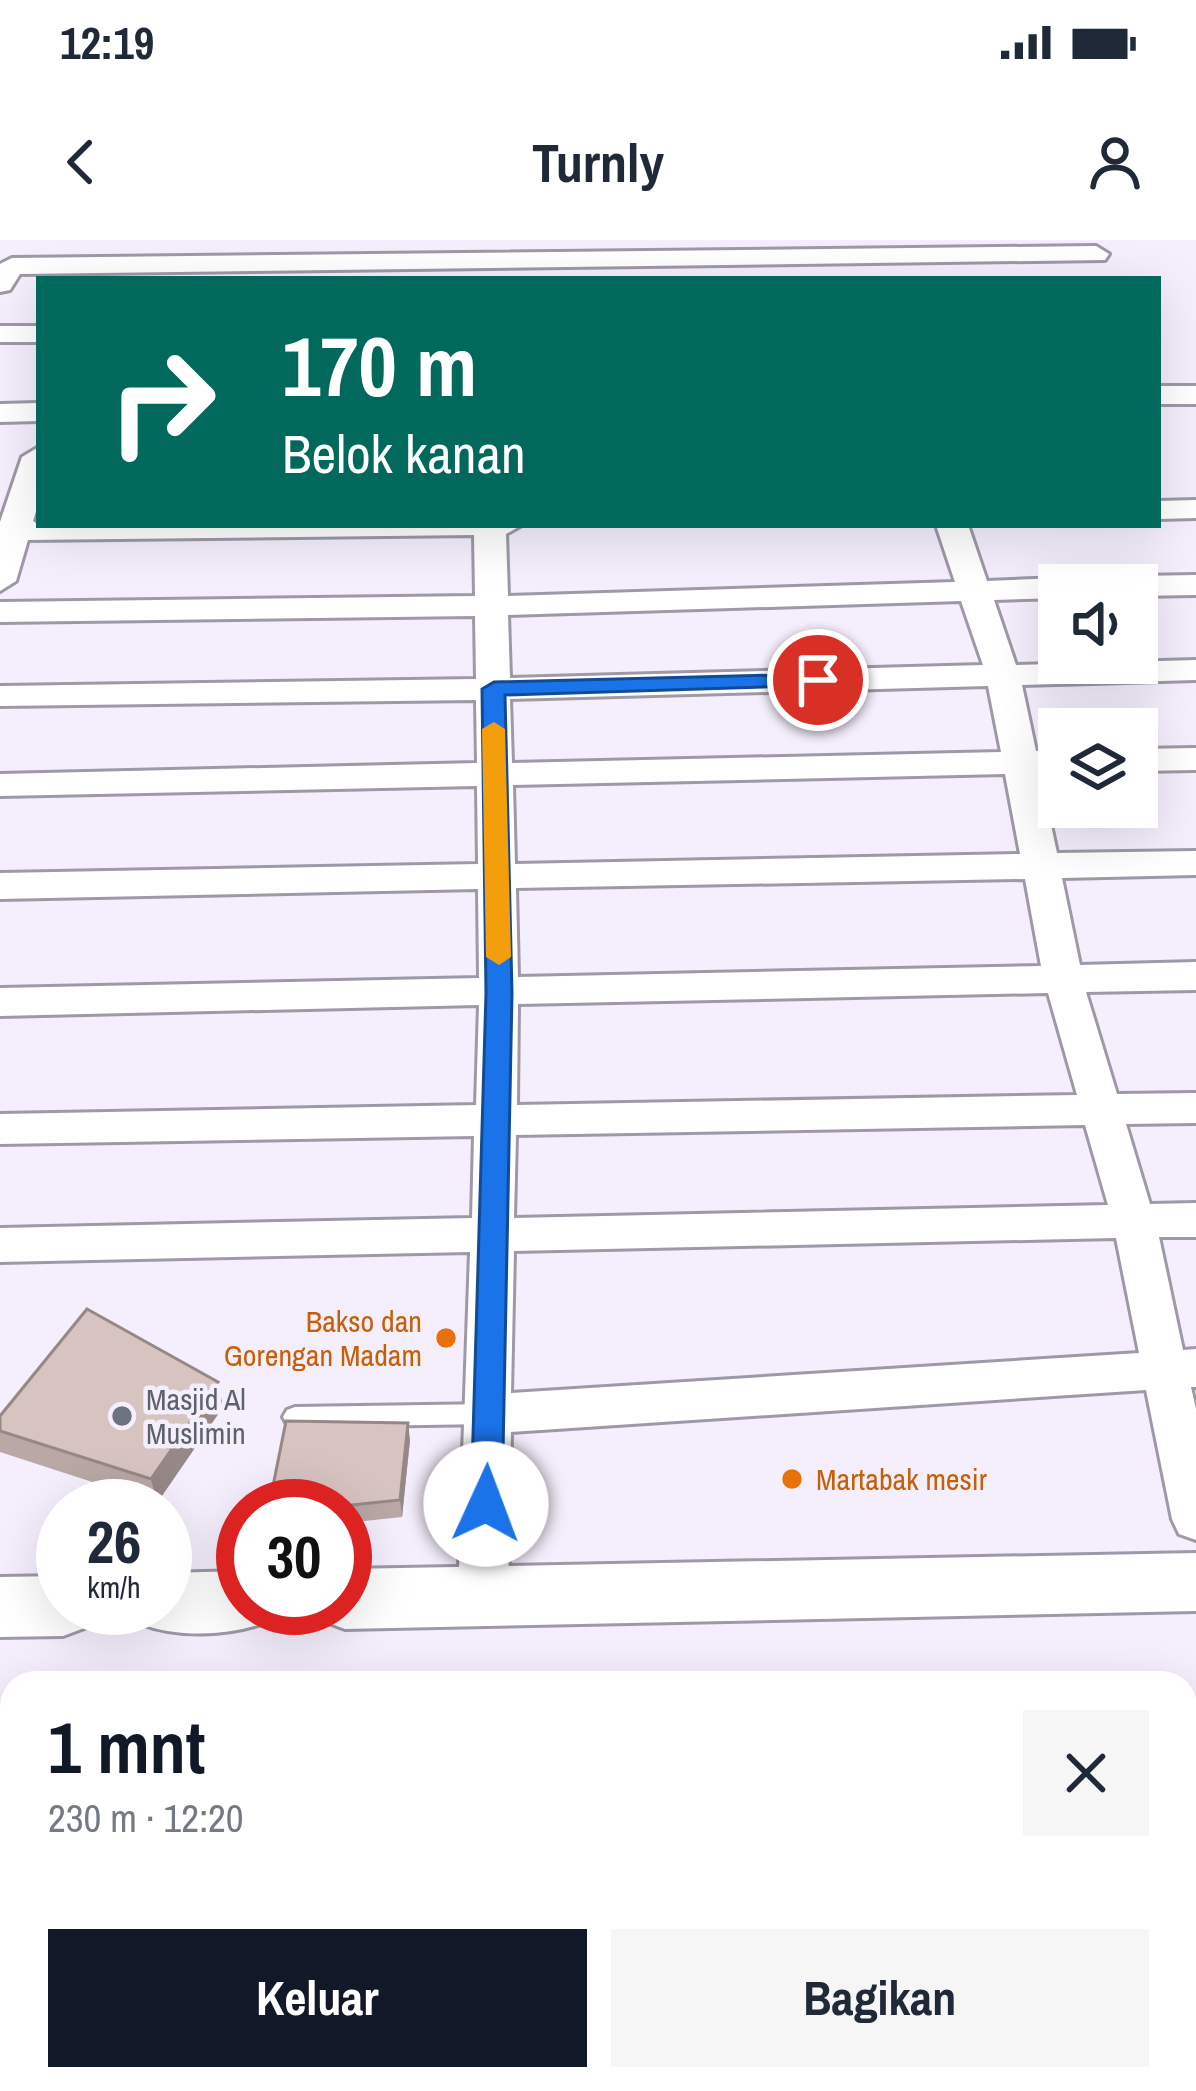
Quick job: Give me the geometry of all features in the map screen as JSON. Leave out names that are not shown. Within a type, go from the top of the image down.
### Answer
[{"type":"street","points":[[0,284],[13,266],[300,271],[950,248],[1097,258]]},
{"type":"street","points":[[0,334],[36,334]]},
{"type":"street","points":[[1161,395],[1196,395]]},
{"type":"street","points":[[0,413],[36,412]]},
{"type":"street","points":[[0,458],[36,457]]},
{"type":"street","points":[[0,581],[7,531],[36,462]]},
{"type":"street","points":[[1161,510],[1196,509]]},
{"type":"street","points":[[7,531],[248,528]]},
{"type":"street","points":[[484,1595],[499,993],[490,528]]},
{"type":"street","points":[[953,528],[971,590],[1038,761]]},
{"type":"street","points":[[1158,586],[1196,585]]},
{"type":"street","points":[[0,612],[493,605],[1038,588]]},
{"type":"street","points":[[0,696],[494,689],[1196,670]]},
{"type":"street","points":[[1158,760],[1196,759]]},
{"type":"street","points":[[0,785],[1038,763]]},
{"type":"street","points":[[1040,828],[1041,868],[1064,982],[1179,1368],[1196,1519]]},
{"type":"street","points":[[0,886],[1196,863]]},
{"type":"street","points":[[0,1002],[1196,976]]},
{"type":"street","points":[[0,1130],[1196,1108]]},
{"type":"street","points":[[0,1245],[1196,1220]]},
{"type":"street","points":[[489,1414],[1179,1368]]},
{"type":"street","points":[[372,1598],[1196,1582]]},
{"type":"street","points":[[0,1607],[36,1606]]},
{"type":"lane","points":[[295,1417],[489,1414]]},
{"type":"building","points":[[87,1309],[218,1382],[151,1479],[0,1431],[0,1416]]},
{"type":"building","points":[[286,1421],[408,1423],[400,1500],[372,1503],[372,1479],[274,1479]]},
{"type":"slow traffic","points":[[494,729],[499,957]]},
{"type":"place","name":"Bakso dan Gorengan Madam","points":[[446,1338]]},
{"type":"place","name":"Masjid Al Muslimin","points":[[122,1416]]},
{"type":"place","name":"Martabak mesir","points":[[792,1479]]},
{"type":"route","points":[[486,1504],[499,993],[494,689],[818,680]]}]
